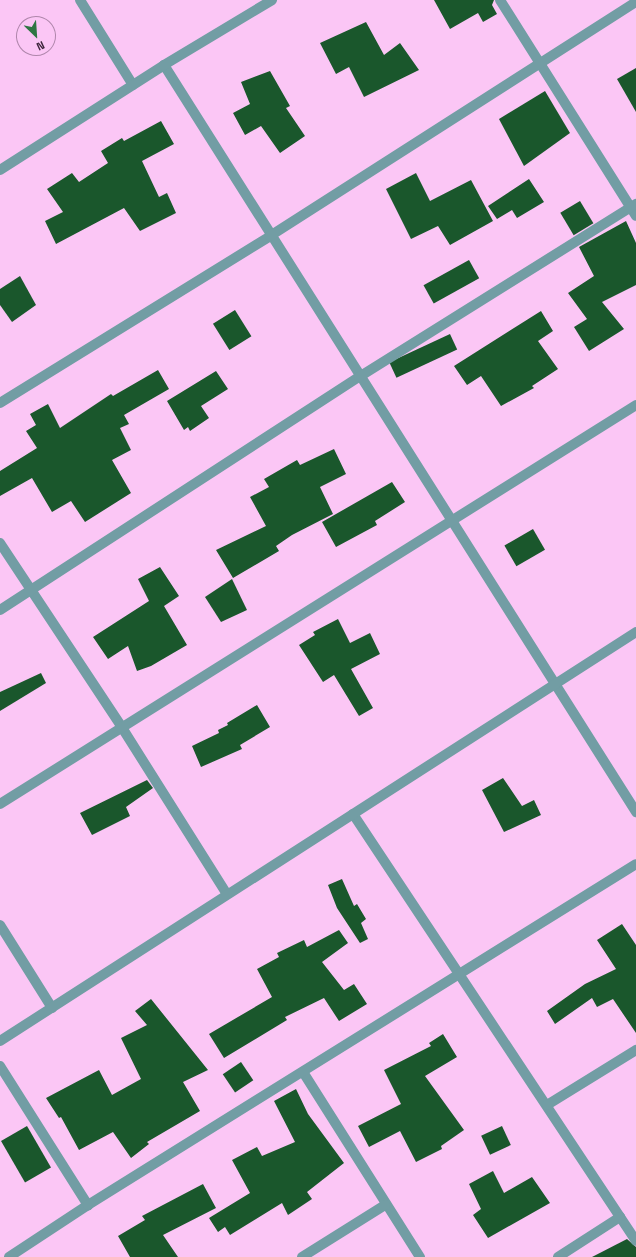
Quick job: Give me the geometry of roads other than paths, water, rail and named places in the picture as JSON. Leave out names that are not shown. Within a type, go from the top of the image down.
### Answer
[{"type":"street","points":[[80,0],[133,85]]},
{"type":"street","points":[[0,170],[164,65],[272,0]]},
{"type":"street","points":[[500,0],[633,205],[636,216]]},
{"type":"street","points":[[0,403],[270,236],[636,2]]},
{"type":"street","points":[[164,65],[359,377],[556,683],[636,812]]},
{"type":"street","points":[[0,610],[359,377],[633,205]]},
{"type":"street","points":[[0,804],[121,726],[636,404]]},
{"type":"street","points":[[0,543],[30,591],[121,726],[227,894]]},
{"type":"street","points":[[0,1041],[636,632]]},
{"type":"street","points":[[353,814],[461,974],[620,1217],[633,1230],[636,1241]]},
{"type":"street","points":[[9,1257],[88,1205],[636,864]]},
{"type":"street","points":[[0,925],[52,1008]]},
{"type":"street","points":[[547,1105],[636,1050]]},
{"type":"street","points":[[0,1066],[88,1205]]},
{"type":"street","points":[[303,1072],[385,1204],[420,1257]]},
{"type":"street","points":[[302,1257],[385,1204]]},
{"type":"street","points":[[558,1257],[620,1217]]}]
